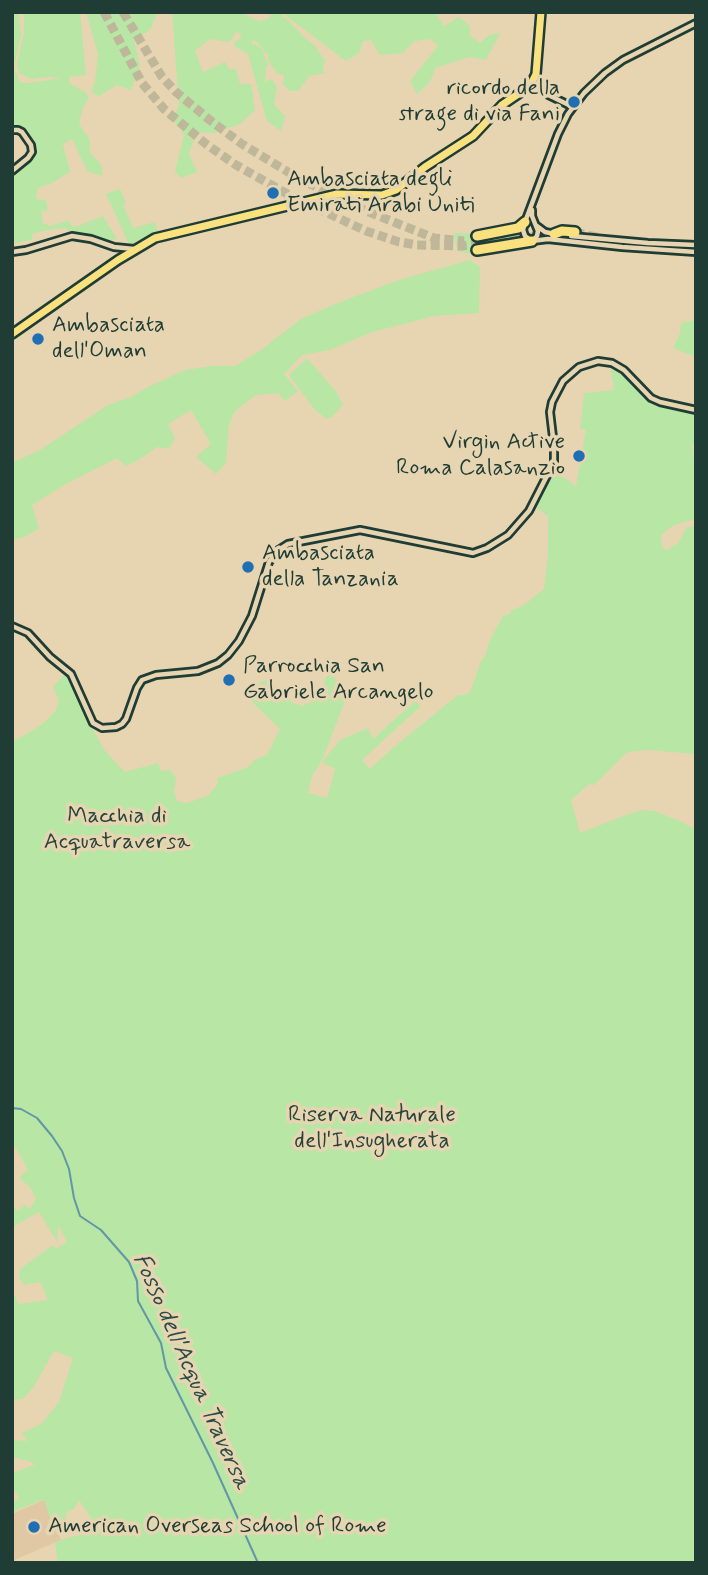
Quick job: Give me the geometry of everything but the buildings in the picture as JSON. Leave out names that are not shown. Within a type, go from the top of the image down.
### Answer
[{"type":"highway","points":[[477,236],[518,228],[528,219]]},
{"type":"highway","points":[[554,234],[562,231],[575,232]]},
{"type":"highway","points":[[477,250],[532,241]]},
{"type":"main road","points":[[12,334],[119,259],[158,237],[323,197],[391,193],[473,136],[502,105],[530,86],[536,74],[541,12]]},
{"type":"street","points":[[696,23],[616,64],[591,86],[573,107],[555,141],[524,234],[532,241],[548,239],[696,252]]},
{"type":"street","points":[[530,86],[573,107]]},
{"type":"street","points":[[12,130],[22,132],[32,149],[28,159],[12,171]]},
{"type":"street","points":[[528,219],[545,232],[554,234],[696,245]]},
{"type":"street","points":[[532,241],[537,234],[537,226]]},
{"type":"street","points":[[12,252],[72,236],[114,247],[135,249]]},
{"type":"street","points":[[114,247],[119,259]]},
{"type":"street","points":[[12,626],[28,633],[50,657],[71,674],[93,723],[103,728],[117,726],[124,722],[142,680],[153,676],[198,671],[218,663],[228,655],[253,616],[268,563],[277,551],[288,544],[360,530],[472,553],[487,548],[510,534],[528,511],[554,462],[550,412],[552,402],[563,381],[579,367],[601,361],[612,363],[624,370],[651,398],[696,410]]},
{"type":"shaded area","name":"American Overseas School of Rome","points":[[46,1499],[61,1540],[12,1561],[12,1514]]},
{"type":"green space","points":[[12,12],[18,12],[21,34],[14,68],[20,82],[28,83],[62,78],[31,79],[19,73],[17,64],[24,33],[24,12],[80,12],[86,75],[69,77],[70,84],[85,92],[89,98],[83,107],[79,124],[90,140],[90,152],[102,166],[102,176],[87,171],[72,139],[63,144],[70,172],[38,188],[36,199],[46,200],[48,210],[41,212],[43,223],[50,226],[69,220],[72,227],[103,216],[117,239],[106,241],[68,231],[66,228],[51,229],[32,234],[33,239],[12,242],[12,175],[32,160],[36,151],[24,128],[12,126]]},
{"type":"green space","points":[[86,12],[158,12],[150,30],[134,40],[140,65],[131,90],[117,85],[99,96],[91,92],[95,82],[98,54]]},
{"type":"green space","points":[[172,12],[239,12],[259,21],[268,19],[273,12],[278,12],[315,46],[325,61],[325,73],[309,76],[299,90],[288,90],[283,84],[284,75],[277,73],[268,61],[268,54],[257,42],[252,40],[252,44],[261,47],[268,65],[265,82],[272,79],[277,87],[274,104],[285,116],[281,131],[267,121],[248,54],[233,45],[241,39],[238,32],[234,33],[233,39],[228,42],[210,39],[195,51],[203,72],[225,62],[229,69],[236,69],[240,84],[251,84],[255,110],[240,124],[215,133],[196,132],[189,154],[197,172],[181,178],[175,172],[184,135],[173,119],[179,105]]},
{"type":"green space","points":[[281,12],[435,12],[444,26],[459,17],[470,26],[470,36],[480,43],[489,35],[500,33],[486,60],[469,57],[435,68],[430,82],[417,94],[410,81],[438,46],[431,39],[414,41],[403,53],[380,55],[371,40],[363,41],[359,53],[346,61]]},
{"type":"green space","points":[[120,189],[133,228],[155,222],[159,235],[130,246],[106,194]]},
{"type":"green space","points":[[521,229],[524,240],[477,252],[457,251],[454,233],[477,234]]},
{"type":"green space","points":[[470,260],[480,267],[479,313],[434,316],[372,332],[330,350],[302,355],[284,374],[298,391],[285,401],[278,393],[256,395],[235,411],[229,425],[226,463],[216,474],[196,457],[211,444],[191,410],[168,424],[175,438],[169,449],[157,447],[126,466],[117,458],[64,485],[32,505],[39,529],[22,538],[12,539],[12,463],[40,450],[108,405],[129,398],[185,370],[235,366],[301,319],[399,280]]},
{"type":"green space","points":[[696,320],[696,357],[673,348],[681,323]]},
{"type":"green space","points":[[307,358],[337,393],[343,405],[327,419],[315,410],[289,375]]},
{"type":"green space","name":"Riserva Naturale dell'Insugherata","points":[[610,365],[626,375],[643,397],[654,403],[696,411],[696,444],[692,445],[696,478],[696,519],[674,525],[661,535],[662,547],[666,550],[678,543],[687,527],[696,526],[696,754],[648,750],[629,752],[594,785],[589,784],[571,800],[580,833],[643,810],[655,811],[696,830],[696,1563],[58,1563],[55,1543],[90,1533],[89,1520],[93,1521],[79,1500],[74,1509],[65,1513],[70,1529],[60,1534],[52,1525],[44,1499],[15,1511],[12,1508],[12,1503],[19,1499],[12,1484],[12,1473],[34,1465],[32,1462],[12,1457],[12,1440],[27,1441],[22,1433],[41,1424],[59,1402],[73,1358],[54,1351],[33,1388],[23,1399],[12,1400],[12,1296],[15,1295],[18,1304],[48,1300],[40,1282],[24,1285],[19,1277],[20,1269],[53,1245],[55,1249],[67,1242],[58,1225],[57,1242],[39,1212],[14,1226],[12,1223],[12,1205],[18,1211],[25,1205],[30,1209],[36,1199],[30,1187],[19,1178],[28,1170],[12,1141],[12,740],[40,726],[55,712],[59,700],[53,687],[66,672],[71,676],[91,726],[105,751],[125,772],[158,763],[161,771],[170,770],[175,776],[174,790],[177,801],[187,803],[209,795],[218,783],[217,778],[246,768],[252,761],[267,755],[280,729],[251,701],[248,689],[269,678],[293,703],[303,706],[320,696],[329,674],[336,679],[345,701],[322,760],[312,776],[308,793],[327,798],[335,769],[322,762],[340,740],[368,728],[373,739],[415,701],[421,706],[362,760],[370,769],[458,695],[470,692],[489,642],[503,616],[524,605],[544,589],[548,556],[548,516],[534,506],[555,471],[576,486],[586,430],[580,429],[584,393],[614,390]]},
{"type":"waterway","name":"Fosso dell'Acqua Traversa","points":[[12,1108],[21,1109],[37,1118],[52,1136],[69,1169],[80,1216],[101,1230],[129,1262],[137,1281],[138,1301],[161,1343],[166,1368],[258,1563]]},
{"type":"tunnel","points":[[104,12],[142,83],[164,109],[236,165],[291,196],[366,231],[417,245],[461,246],[533,237],[556,238]]},
{"type":"tunnel","points":[[123,12],[162,77],[176,92],[242,144],[298,178],[366,211],[434,238],[464,241]]},
{"type":"tunnel","points":[[575,232],[601,238]]},
{"type":"place","name":"ricordo della strage di via Fani","points":[[574,102]]},
{"type":"place","name":"Ambasciata degli Emirati Arabi Uniti","points":[[273,193]]},
{"type":"place","name":"Ambasciata dell'Oman","points":[[38,339]]},
{"type":"place","name":"Virgin Active Roma Calasanzio","points":[[579,456]]},
{"type":"place","name":"Ambasciata della Tanzania","points":[[248,567]]},
{"type":"place","name":"Parrocchia San Gabriele Arcangelo","points":[[229,680]]},
{"type":"place","name":"American Overseas School of Rome","points":[[34,1527]]},
{"type":"park label","name":"Macchia di Acquatraversa","points":[[117,830]]}]
